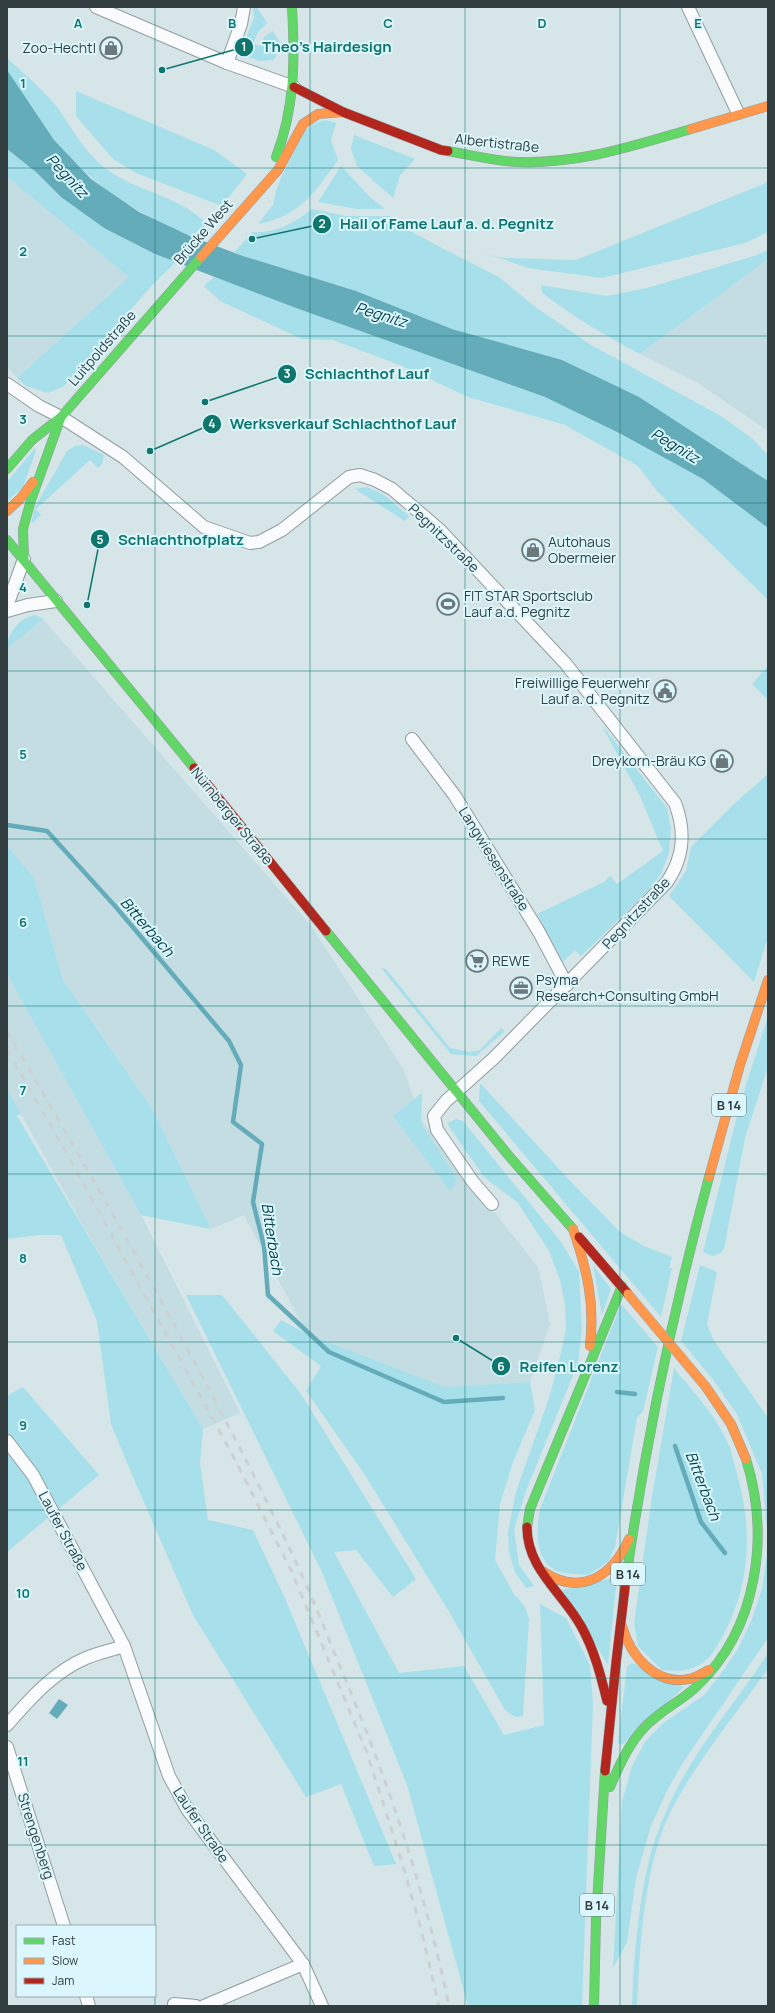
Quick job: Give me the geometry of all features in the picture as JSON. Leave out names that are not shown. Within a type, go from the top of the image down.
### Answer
[{"type":"main road","points":[[264,184],[278,153],[294,87],[292,7]]},
{"type":"main road","name":"Albertistraße","points":[[294,87],[343,112],[441,150],[516,162],[552,162],[601,155],[768,106]]},
{"type":"main road","name":"Albertistraße","points":[[264,184],[281,167],[300,125],[315,115],[326,112],[343,112]]},
{"type":"main road","name":"Brücke West","points":[[164,299],[264,184]]},
{"type":"main road","name":"Luitpoldstraße","points":[[7,470],[32,440],[61,417],[164,299]]},
{"type":"main road","name":"Luitpoldstraße","points":[[24,560],[23,529],[61,417]]},
{"type":"main road","name":"Luitpoldstraße","points":[[7,511],[20,499],[42,471]]},
{"type":"main road","name":"Nürnberger Straße","points":[[7,540],[56,601],[134,693],[509,1156],[622,1286],[706,1387],[726,1416],[748,1465],[756,1500],[758,1535],[755,1571],[746,1606],[732,1638],[713,1669],[694,1690],[648,1723],[638,1735],[620,1764],[602,1804]]},
{"type":"main road","name":"B 14","points":[[594,2006],[597,1895],[602,1804],[610,1715],[635,1524],[656,1404],[695,1232],[727,1111],[768,980]]},
{"type":"main road","points":[[573,1229],[585,1264],[592,1294],[592,1328],[586,1373]]},
{"type":"main road","points":[[610,1715],[600,1673],[588,1640],[570,1611],[532,1561],[526,1543],[525,1531],[527,1520],[622,1286]]},
{"type":"main road","points":[[537,1567],[546,1575],[569,1583],[592,1580],[612,1567],[619,1557],[635,1524]]},
{"type":"main road","points":[[621,1623],[630,1647],[643,1664],[651,1670],[671,1678],[681,1679],[697,1676],[713,1669]]},
{"type":"street","points":[[96,7],[227,63],[294,87]]},
{"type":"street","points":[[227,63],[241,24],[244,7]]},
{"type":"street","points":[[688,7],[738,114]]},
{"type":"street","points":[[7,384],[39,406],[61,417]]},
{"type":"street","name":"Pegnitzstraße","points":[[61,417],[123,457],[204,526],[250,543],[259,542],[282,530],[349,476],[360,476],[375,480],[392,489],[440,530],[566,664],[676,803],[682,820],[682,846],[675,870],[667,882],[494,1058],[457,1091]]},
{"type":"street","points":[[7,606],[24,560]]},
{"type":"street","points":[[7,611],[28,605],[56,601]]},
{"type":"street","name":"Langwiesenstraße","points":[[412,739],[455,796],[539,932],[567,985]]},
{"type":"street","points":[[457,1091],[446,1101],[434,1116],[437,1130],[473,1182],[492,1204]]},
{"type":"street","name":"Laufer Straße","points":[[7,1441],[33,1475],[124,1646],[170,1776],[187,1809],[303,1964],[322,2006]]},
{"type":"street","points":[[7,1725],[35,1694],[56,1675],[86,1658],[124,1646]]},
{"type":"street","name":"Strengenberg","points":[[7,1747],[64,1925]]},
{"type":"street","points":[[204,2006],[303,1964]]},
{"type":"street","points":[[174,2004],[196,2006]]},
{"type":"shaded area","points":[[257,7],[267,23],[258,32],[253,44],[261,46],[264,37],[273,31],[281,44],[274,60],[259,61],[243,54],[241,50],[254,18],[253,8]]},
{"type":"shaded area","points":[[7,58],[51,100],[86,149],[109,171],[136,186],[180,204],[206,223],[195,238],[137,210],[101,186],[85,172],[55,141],[35,116],[7,70]]},
{"type":"shaded area","points":[[76,91],[214,150],[247,174],[222,206],[136,173],[113,159],[76,116]]},
{"type":"shaded area","points":[[325,120],[336,123],[331,140],[338,160],[322,183],[295,209],[285,216],[258,224],[273,205],[276,191],[282,176],[305,130],[315,123]]},
{"type":"shaded area","points":[[354,135],[415,159],[400,175],[393,198],[357,166],[351,149]]},
{"type":"shaded area","points":[[7,149],[36,172],[61,197],[104,228],[155,254],[176,262],[154,283],[63,387],[48,393],[26,386],[17,378],[129,277],[7,177]]},
{"type":"shaded area","points":[[341,166],[370,197],[385,209],[357,209],[318,202]]},
{"type":"shaded area","points":[[7,177],[129,277],[17,378],[7,367]]},
{"type":"shaded area","points":[[768,182],[768,232],[745,243],[602,278],[528,268],[497,257],[442,248],[505,258],[576,260]]},
{"type":"shaded area","points":[[312,209],[346,216],[390,216],[410,231],[499,277],[534,306],[591,345],[721,416],[754,440],[768,455],[768,481],[710,444],[562,360],[452,329],[356,291],[234,253],[252,232],[268,231],[284,226],[299,219]]},
{"type":"shaded area","points":[[768,250],[768,259],[640,354],[565,310],[542,293],[541,285],[607,296],[651,287],[757,255]]},
{"type":"shaded area","points":[[768,259],[768,431],[698,383],[640,354]]},
{"type":"shaded area","points":[[215,276],[296,308],[545,397],[621,434],[703,479],[768,528],[768,600],[657,491],[638,466],[565,425],[468,397],[400,365],[333,340],[302,339],[220,301],[204,286]]},
{"type":"shaded area","points":[[83,445],[104,455],[102,464],[98,468],[90,460],[36,509],[41,515],[31,524],[35,507],[67,451],[75,446]]},
{"type":"shaded area","points":[[35,448],[36,451],[23,487],[7,501],[7,482]]},
{"type":"shaded area","points":[[367,487],[384,495],[409,516],[405,521],[355,489]]},
{"type":"shaded area","points":[[35,615],[43,619],[7,649],[9,637],[15,627],[24,619]]},
{"type":"shaded area","points":[[43,619],[312,927],[404,1070],[421,1120],[538,1267],[550,1324],[530,1382],[445,1387],[307,1334],[244,1215],[211,1229],[153,1110],[63,980],[34,878],[7,846],[7,649]]},
{"type":"shaded area","points":[[768,666],[768,700],[752,684]]},
{"type":"shaded area","points":[[601,724],[667,808],[671,828],[669,853],[661,874],[649,890],[581,956],[575,950],[563,962],[537,914],[604,882],[610,876],[617,884],[663,851],[640,796]]},
{"type":"shaded area","points":[[768,774],[768,937],[754,982],[669,896],[686,871],[691,847],[735,803]]},
{"type":"shaded area","points":[[7,846],[34,878],[63,980],[153,1110],[211,1229],[141,1215],[7,974]]},
{"type":"shaded area","points":[[381,968],[386,969],[450,1048],[469,1052],[480,1050],[501,1028],[505,1031],[476,1056],[451,1054]]},
{"type":"shaded area","points":[[7,974],[141,1215],[240,1413],[203,1429],[90,1238],[7,1089]]},
{"type":"shaded area","points":[[768,1016],[768,1067],[745,1138],[724,1249],[721,1253],[713,1256],[703,1252],[740,1104]]},
{"type":"shaded area","points":[[480,1083],[573,1184],[620,1232],[644,1246],[672,1257],[669,1268],[672,1268],[661,1317],[479,1101]]},
{"type":"shaded area","points":[[7,1089],[21,1114],[11,1118],[17,1116],[203,1429],[200,1463],[208,1520],[253,1530],[284,1596],[396,1864],[374,1866],[341,1784],[306,1797],[193,1615],[111,1424],[97,1321],[61,1235],[39,1235],[7,1239]]},
{"type":"shaded area","points":[[422,1093],[421,1124],[457,1179],[453,1187],[449,1190],[393,1116]]},
{"type":"shaded area","points":[[456,1119],[463,1121],[562,1243],[579,1272],[582,1330],[578,1363],[526,1491],[514,1529],[519,1565],[534,1586],[526,1588],[515,1572],[509,1553],[508,1532],[516,1492],[549,1398],[561,1353],[566,1329],[565,1305],[560,1280],[549,1251],[518,1203],[484,1177],[448,1125],[449,1122]]},
{"type":"shaded area","points":[[593,1265],[611,1289],[602,1315]]},
{"type":"shaded area","points":[[700,1265],[717,1272],[707,1324],[713,1339],[768,1418],[768,1538],[762,1474],[737,1414],[711,1377],[681,1341]]},
{"type":"shaded area","points":[[186,1295],[222,1295],[301,1394],[416,1579],[393,1597],[356,1550],[334,1552],[399,1673],[464,1666],[504,1735],[544,1725],[540,1604],[566,1618],[590,1665],[593,1704],[582,2006],[468,2006],[407,1785],[322,1572]]},
{"type":"shaded area","points":[[621,1304],[658,1347],[643,1411],[637,1418],[615,1547],[608,1562],[588,1575],[560,1572],[552,1568],[541,1554],[538,1536],[540,1509]]},
{"type":"shaded area","points":[[281,1320],[307,1334],[445,1387],[530,1382],[535,1410],[513,1462],[500,1504],[495,1560],[514,1594],[525,1607],[529,1619],[523,1716],[515,1717],[505,1710],[448,1610],[363,1472],[306,1391],[321,1366],[273,1331]]},
{"type":"shaded area","points":[[674,1368],[710,1412],[728,1444],[741,1488],[747,1532],[744,1575],[739,1596],[732,1617],[722,1637],[714,1651],[705,1662],[691,1669],[675,1671],[662,1670],[638,1646],[634,1623],[652,1497]]},
{"type":"shaded area","points":[[23,1387],[99,1475],[7,1552],[7,1396]]},
{"type":"shaded area","points":[[768,1546],[768,1638],[682,1764],[666,1793],[651,1826],[636,1878],[627,1942],[613,1968],[622,1802],[632,1766],[645,1742],[662,1724],[704,1695],[738,1649],[752,1619],[762,1589]]},
{"type":"shaded area","points":[[617,1577],[608,1665],[562,1590]]},
{"type":"shaded area","points":[[768,1653],[767,1670],[695,1770],[674,1805],[664,1827],[656,1851],[645,1902],[637,2006],[632,2006],[635,1949],[642,1893],[650,1856],[657,1833],[677,1788],[689,1767]]},
{"type":"shaded area","points":[[632,1663],[684,1687],[622,1745],[618,1743],[627,1666]]},
{"type":"water","name":"Pegnitz","points":[[7,70],[54,140],[91,179],[139,212],[190,236],[240,255],[356,291],[452,329],[562,360],[639,397],[768,481],[768,528],[703,479],[621,434],[545,397],[296,308],[155,254],[104,228],[61,197],[36,172],[7,149]]},
{"type":"water","points":[[59,1699],[68,1705],[57,1719],[49,1713]]},
{"type":"waterway","name":"Bitterbach","points":[[7,825],[47,831],[115,906],[229,1041],[241,1065],[233,1122],[262,1144],[253,1202],[264,1246],[268,1295],[329,1352],[444,1402],[503,1398]]},
{"type":"waterway","name":"Bitterbach","points":[[617,1392],[635,1394]]},
{"type":"waterway","name":"Bitterbach","points":[[675,1446],[701,1522],[725,1553]]},
{"type":"railway","points":[[7,1031],[120,1227],[193,1360],[263,1494],[301,1573],[352,1695],[385,1782],[415,1871],[439,1960],[449,2006]]},
{"type":"railway","points":[[7,1050],[71,1161],[232,1454],[292,1572],[367,1753],[401,1859],[421,1929],[439,2006]]},
{"type":"traffic: fast","points":[[276,157],[287,120],[290,102],[293,64],[292,7]]},
{"type":"traffic: fast","points":[[448,151],[492,159],[518,162],[541,162],[606,153],[691,129]]},
{"type":"traffic: fast","points":[[7,469],[32,440],[61,417],[201,257]]},
{"type":"traffic: fast","points":[[24,559],[23,529],[31,500],[61,417]]},
{"type":"traffic: fast","points":[[7,540],[194,768]]},
{"type":"traffic: fast","points":[[326,931],[509,1156],[573,1229]]},
{"type":"traffic: fast","points":[[625,1587],[650,1432],[683,1278],[709,1177]]},
{"type":"traffic: fast","points":[[527,1527],[530,1509],[622,1286]]},
{"type":"traffic: fast","points":[[610,1787],[623,1758],[641,1731],[661,1713],[697,1686],[718,1663],[734,1637],[746,1609],[753,1580],[757,1549],[757,1519],[753,1488],[746,1459]]},
{"type":"traffic: fast","points":[[594,2006],[596,1920],[605,1771]]},
{"type":"traffic: slow","points":[[691,129],[768,106]]},
{"type":"traffic: slow","points":[[201,257],[278,170],[303,124],[318,114],[343,112]]},
{"type":"traffic: slow","points":[[7,511],[20,499],[33,482]]},
{"type":"traffic: slow","points":[[709,1177],[740,1065],[768,980]]},
{"type":"traffic: slow","points":[[573,1229],[589,1286],[591,1300],[590,1346]]},
{"type":"traffic: slow","points":[[628,1294],[706,1387]]},
{"type":"traffic: slow","points":[[706,1387],[731,1424],[746,1459]]},
{"type":"traffic: slow","points":[[542,1571],[556,1579],[569,1582],[582,1582],[593,1579],[604,1573],[614,1564],[629,1539]]},
{"type":"traffic: slow","points":[[622,1626],[631,1648],[646,1666],[655,1673],[665,1678],[677,1680],[697,1677],[709,1670]]},
{"type":"traffic: jam","points":[[294,87],[343,112],[441,150],[448,151]]},
{"type":"traffic: jam","points":[[194,768],[326,931]]},
{"type":"traffic: jam","points":[[579,1237],[628,1294]]},
{"type":"traffic: jam","points":[[527,1527],[529,1542],[539,1568],[573,1614],[586,1635],[597,1663],[607,1701]]},
{"type":"traffic: jam","points":[[605,1771],[625,1587]]},
{"type":"place","name":"Zoo-Hechtl","points":[[111,48]]},
{"type":"place","name":"Theo's Hairdesign","points":[[162,70]]},
{"type":"place","name":"Hall of Fame Lauf a. d. Pegnitz","points":[[252,239]]},
{"type":"place","name":"Schlachthof Lauf","points":[[205,402]]},
{"type":"place","name":"Werksverkauf Schlachthof Lauf","points":[[150,451]]},
{"type":"place","name":"Autohaus Obermeier","points":[[533,550]]},
{"type":"place","name":"FIT STAR Sportsclub Lauf a.d. Pegnitz","points":[[448,604]]},
{"type":"place","name":"Schlachthofplatz","points":[[87,605]]},
{"type":"place","name":"Freiwillige Feuerwehr Lauf a. d. Pegnitz","points":[[665,691]]},
{"type":"place","name":"Dreykorn-Bräu KG","points":[[722,761]]},
{"type":"place","name":"REWE","points":[[477,961]]},
{"type":"place","name":"Psyma Research+Consulting GmbH","points":[[521,988]]},
{"type":"place","name":"Reifen Lorenz","points":[[456,1338]]}]
